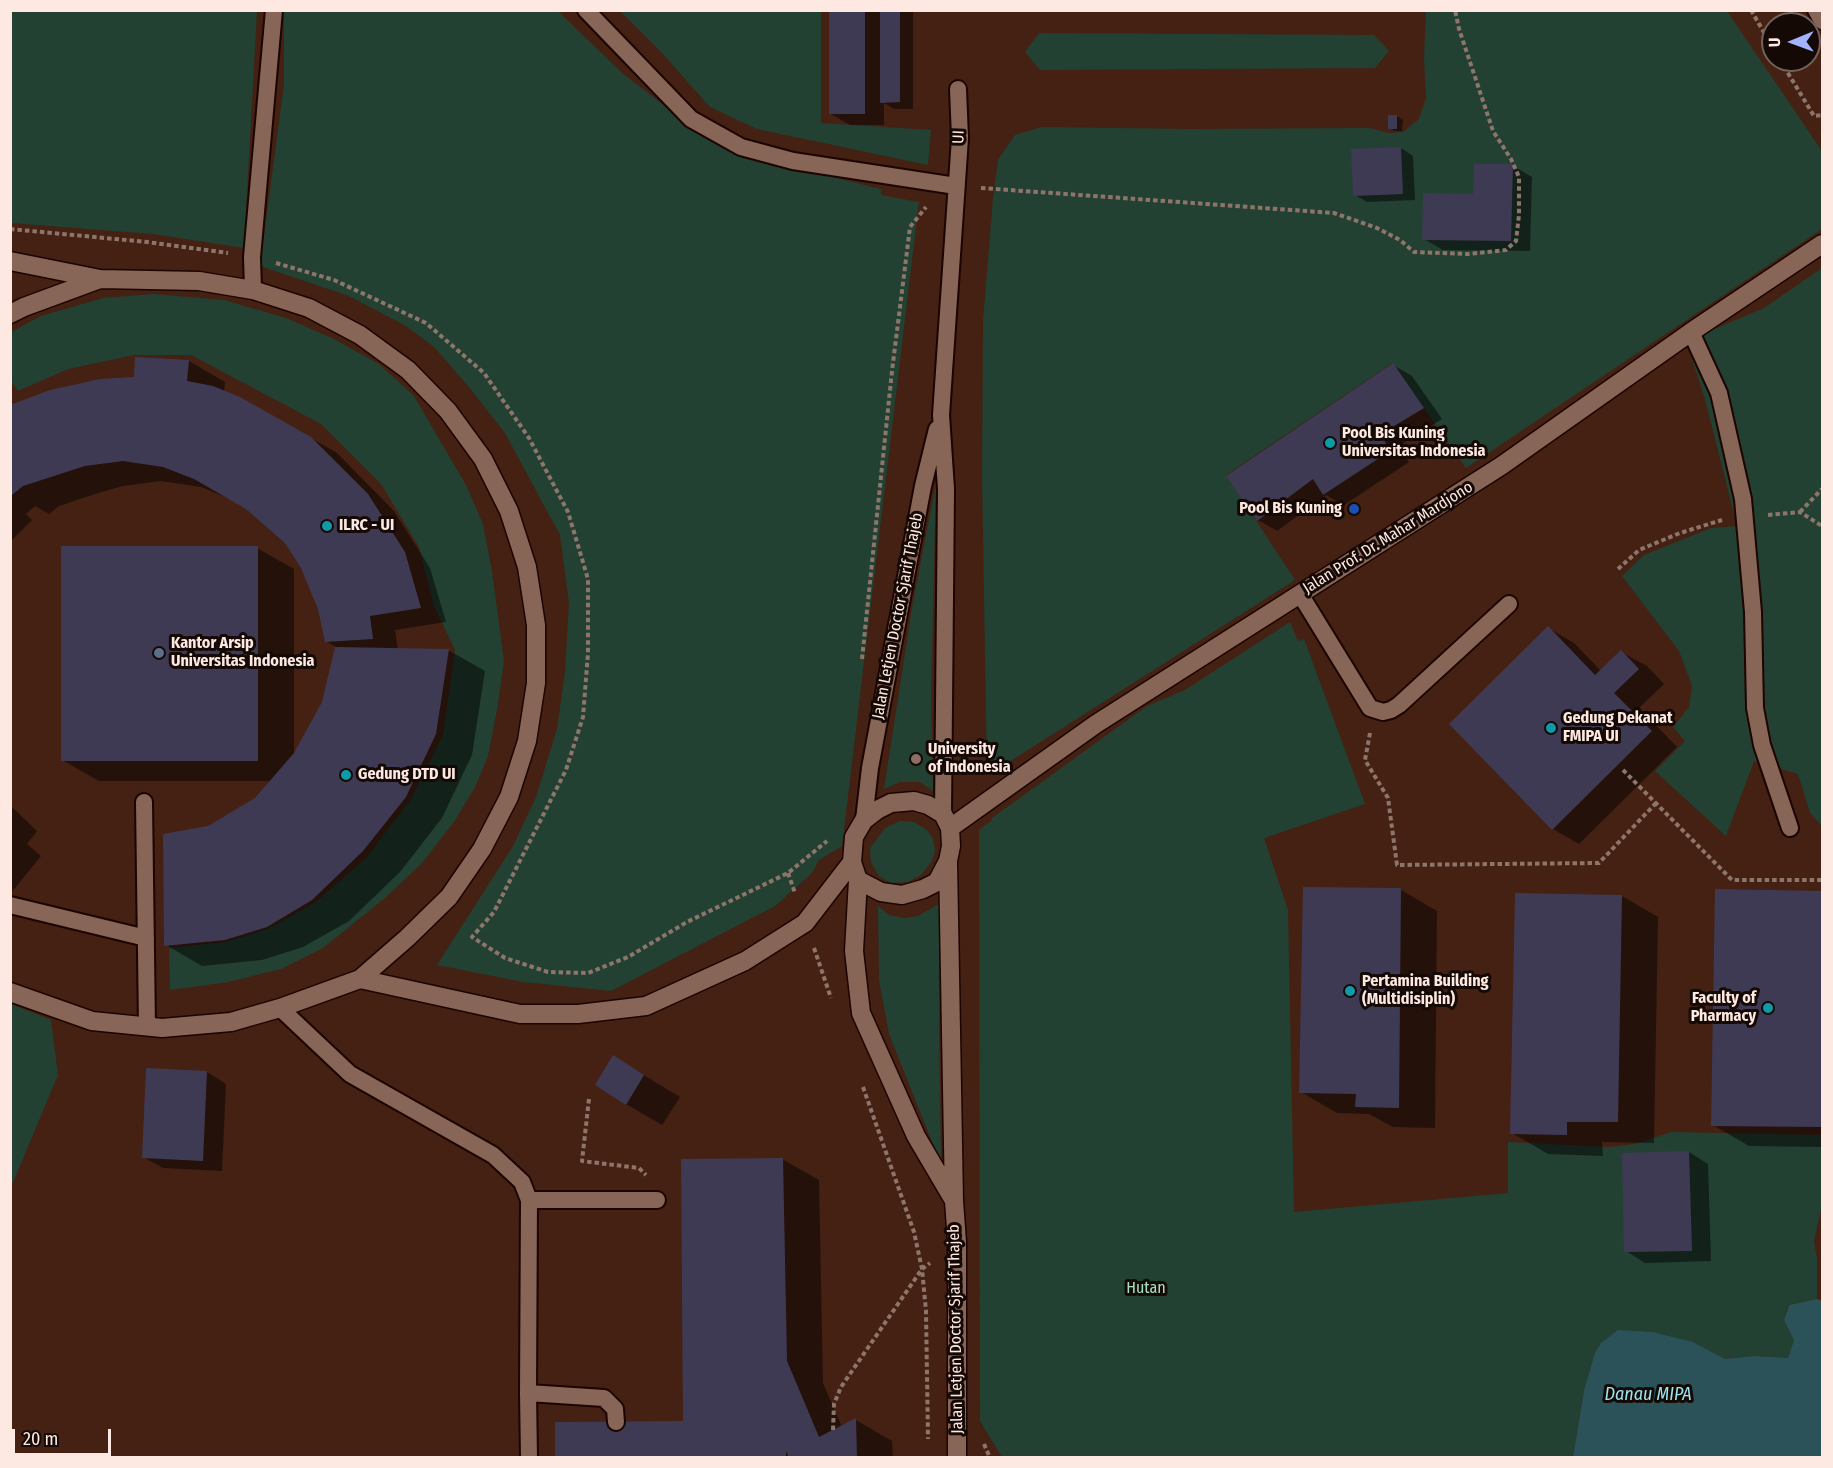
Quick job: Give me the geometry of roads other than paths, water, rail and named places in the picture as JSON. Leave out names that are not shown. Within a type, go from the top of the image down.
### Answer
[{"type":"street","name":"Jalan Prof. Dr. Mahar Mardjono","points":[[947,821],[1096,723],[1501,466],[1822,244]]},
{"type":"street","points":[[10,261],[100,279],[199,281],[253,290],[309,308],[360,335],[408,370],[448,411],[483,459],[509,511],[527,567],[536,625],[536,683],[527,741],[509,797],[482,849],[449,897],[360,979],[280,1008],[231,1022],[162,1028],[92,1021],[10,992]]},
{"type":"street","points":[[10,314],[100,279]]},
{"type":"street","points":[[914,801],[928,805],[947,821],[951,846],[948,861],[937,882],[902,895],[881,892],[858,880],[852,862],[854,837],[864,820],[891,803],[914,801]]},
{"type":"street","name":"Jalan Letjen Doctor Sjarif Thajeb","points":[[948,861],[954,1201],[957,1242],[957,1458]]},
{"type":"street","points":[[360,979],[520,1014],[578,1014],[646,1006],[745,961],[805,923],[852,862]]},
{"type":"street","name":"Jalan Letjen Doctor Sjarif Thajeb","points":[[858,880],[854,951],[861,1013],[916,1136],[954,1201]]},
{"type":"lane","points":[[253,290],[252,257],[274,10]]},
{"type":"lane","points":[[586,10],[691,118],[741,147],[793,161],[956,186]]},
{"type":"lane","points":[[1816,10],[1822,21]]},
{"type":"lane","name":"UI","points":[[956,186],[960,138],[958,89]]},
{"type":"lane","name":"Jalan Letjen Doctor Sjarif Thajeb","points":[[947,821],[946,489],[941,415],[956,186]]},
{"type":"lane","points":[[1691,333],[1719,393],[1743,499],[1753,612],[1755,708],[1762,745],[1790,828]]},
{"type":"lane","name":"Jalan Letjen Doctor Sjarif Thajeb","points":[[864,820],[876,733],[923,486],[941,415]]},
{"type":"lane","points":[[1300,594],[1374,711],[1391,710],[1399,705],[1509,604]]},
{"type":"lane","points":[[144,802],[147,1027]]},
{"type":"lane","points":[[10,905],[146,938]]},
{"type":"lane","points":[[280,1008],[350,1074],[493,1155],[522,1182],[529,1200],[529,1458]]},
{"type":"lane","points":[[529,1200],[654,1200]]},
{"type":"lane","points":[[528,1393],[604,1398],[615,1409],[616,1422]]},
{"type":"water","name":"Danau MIPA","points":[[1817,1299],[1822,1301],[1822,1457],[1573,1457],[1584,1391],[1595,1353],[1601,1343],[1618,1330],[1652,1332],[1693,1342],[1725,1359],[1755,1356],[1788,1358],[1794,1340],[1784,1320],[1789,1305]]},
{"type":"place","name":"Pool Bis Kuning Universitas Indonesia","points":[[1330,443]]},
{"type":"place","name":"Pool Bis Kuning","points":[[1354,509]]},
{"type":"place","name":"ILRC - UI","points":[[327,526]]},
{"type":"place","name":"Kantor Arsip Universitas Indonesia","points":[[159,653]]},
{"type":"place","name":"Gedung Dekanat FMIPA UI","points":[[1551,728]]},
{"type":"place","name":"University of Indonesia","points":[[916,759]]},
{"type":"place","name":"Gedung DTD UI","points":[[346,775]]},
{"type":"place","name":"Pertamina Building (Multidisiplin)","points":[[1350,991]]},
{"type":"place","name":"Faculty of Pharmacy","points":[[1768,1008]]},
{"type":"park label","name":"Hutan","points":[[1146,1289]]}]
